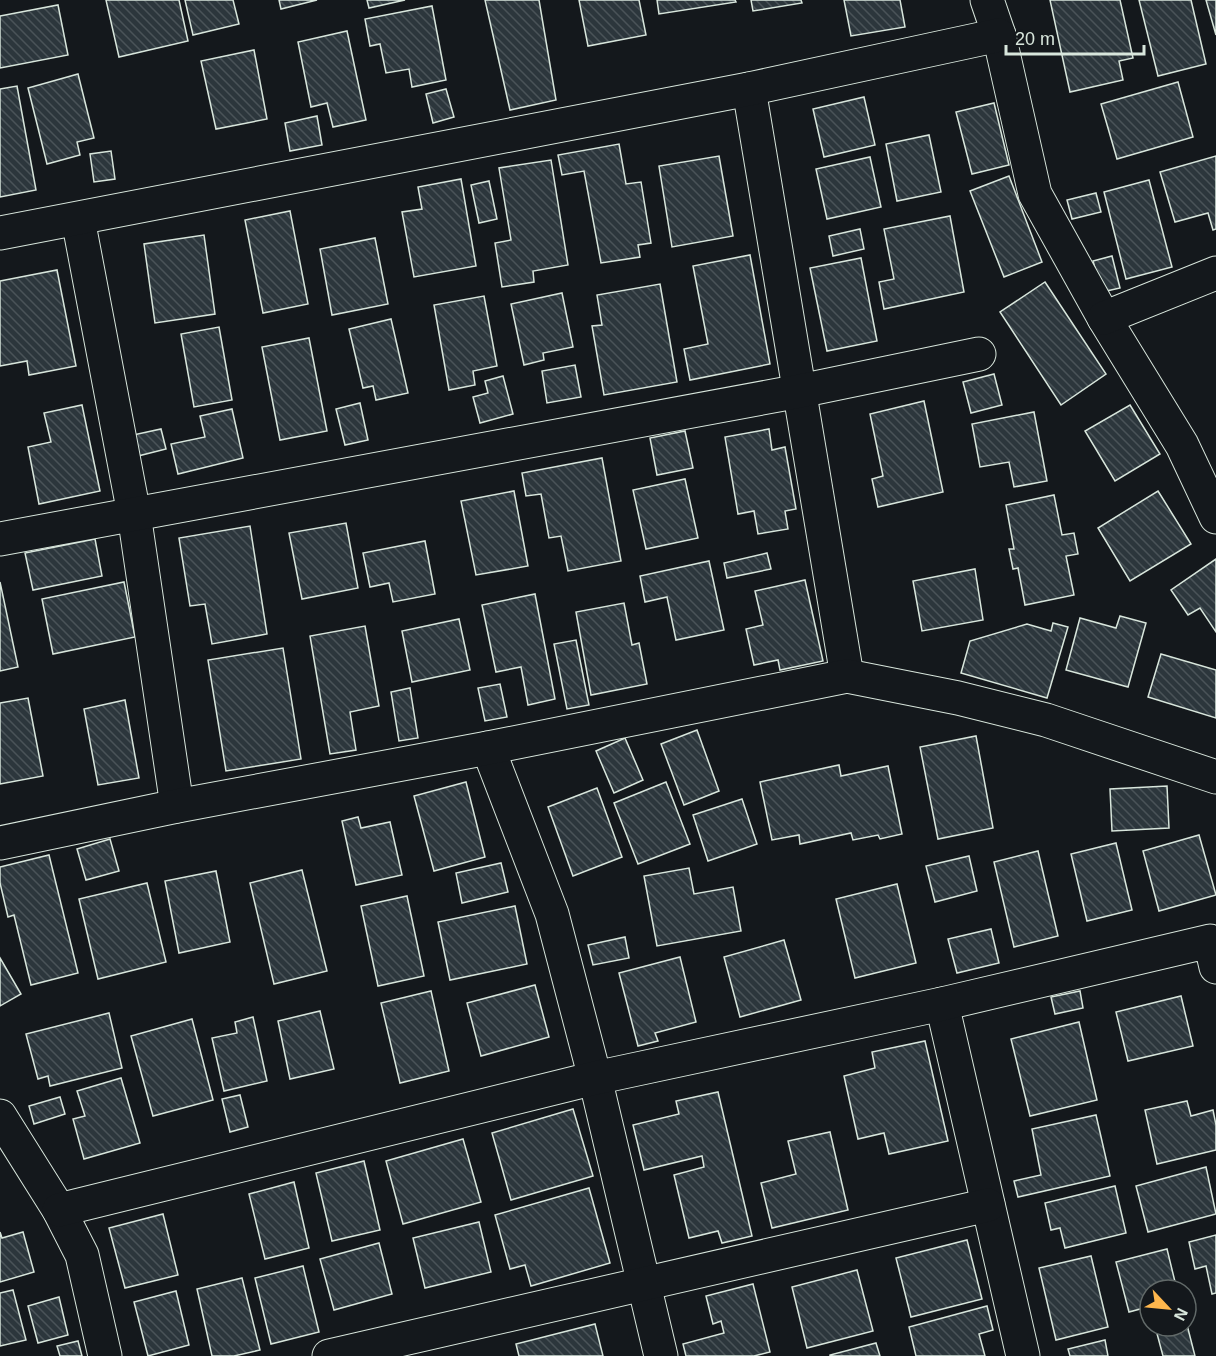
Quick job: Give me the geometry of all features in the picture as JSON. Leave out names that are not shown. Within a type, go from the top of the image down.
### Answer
[{"type":"street","points":[[987,0],[999,35],[1035,194],[1104,318],[1182,446],[1216,518]]},
{"type":"street","points":[[0,233],[749,89],[999,35]]},
{"type":"street","points":[[749,89],[847,676]]},
{"type":"street","points":[[78,219],[134,514],[177,806]]},
{"type":"street","points":[[1104,318],[1216,273]]},
{"type":"street","points":[[0,539],[800,391],[979,354]]},
{"type":"street","points":[[0,843],[177,806],[488,748],[847,676],[958,698],[1046,720],[1216,777]]},
{"type":"street","points":[[488,748],[552,914],[596,1078],[661,1356]]},
{"type":"street","points":[[58,1210],[596,1078],[942,1004],[1210,941],[1216,967]]},
{"type":"street","points":[[942,1004],[1023,1356]]},
{"type":"street","points":[[0,1116],[58,1210],[82,1255],[105,1356]]},
{"type":"street","points":[[329,1356],[988,1204]]},
{"type":"building","points":[[106,0],[179,0],[188,41],[119,57]]},
{"type":"building","points":[[185,0],[233,0],[239,24],[193,35]]},
{"type":"building","points":[[279,0],[317,0],[281,9]]},
{"type":"building","points":[[367,0],[405,0],[369,8]]},
{"type":"building","points":[[485,0],[539,0],[556,100],[510,110]]},
{"type":"building","points":[[579,0],[639,0],[646,35],[588,46]]},
{"type":"building","points":[[657,0],[735,0],[736,2],[659,14]]},
{"type":"building","points":[[751,0],[801,0],[802,3],[753,11]]},
{"type":"building","points":[[844,0],[900,0],[905,27],[851,36]]},
{"type":"building","points":[[1050,0],[1120,0],[1133,58],[1119,61],[1123,80],[1070,92]]},
{"type":"building","points":[[1139,0],[1191,0],[1206,64],[1158,76]]},
{"type":"building","points":[[1206,0],[1216,0],[1216,35]]},
{"type":"building","points":[[58,5],[68,55],[0,68],[0,16]]},
{"type":"building","points":[[432,6],[446,80],[412,87],[409,69],[386,73],[380,44],[370,46],[365,19]]},
{"type":"building","points":[[347,31],[366,120],[333,127],[327,103],[311,107],[298,42]]},
{"type":"building","points":[[254,50],[267,119],[216,129],[201,61]]},
{"type":"building","points":[[78,74],[94,138],[77,142],[80,155],[47,164],[28,88]]},
{"type":"building","points":[[1178,82],[1193,137],[1117,159],[1101,104]]},
{"type":"building","points":[[17,86],[36,190],[0,197],[0,89]]},
{"type":"building","points":[[446,89],[454,117],[433,123],[426,94]]},
{"type":"building","points":[[864,97],[875,145],[824,157],[813,109]]},
{"type":"building","points":[[994,103],[1009,165],[972,174],[956,112]]},
{"type":"building","points":[[317,116],[322,145],[290,151],[285,123]]},
{"type":"building","points":[[929,135],[941,192],[897,201],[886,144]]},
{"type":"building","points":[[619,144],[626,184],[641,182],[651,243],[638,245],[640,257],[601,263],[584,171],[562,175],[558,155]]},
{"type":"building","points":[[111,151],[115,179],[94,182],[90,154]]},
{"type":"building","points":[[719,156],[733,236],[672,247],[659,166]]},
{"type":"building","points":[[1216,156],[1216,229],[1213,230],[1208,213],[1175,222],[1160,172]]},
{"type":"building","points":[[870,157],[881,207],[827,219],[816,169]]},
{"type":"building","points":[[551,160],[568,265],[533,271],[534,282],[502,287],[495,243],[511,240],[499,168]]},
{"type":"building","points":[[1009,176],[1042,262],[1004,277],[970,191]]},
{"type":"building","points":[[461,179],[476,266],[414,277],[402,212],[422,209],[418,187]]},
{"type":"building","points":[[1149,180],[1172,267],[1126,279],[1104,192]]},
{"type":"building","points":[[489,181],[497,219],[479,223],[471,185]]},
{"type":"building","points":[[1096,193],[1101,212],[1072,219],[1067,200]]},
{"type":"building","points":[[290,211],[308,304],[263,313],[245,220]]},
{"type":"building","points":[[950,216],[964,292],[884,309],[879,282],[894,279],[884,229]]},
{"type":"building","points":[[860,229],[864,249],[833,256],[829,236]]},
{"type":"building","points":[[204,235],[215,314],[155,323],[144,244]]},
{"type":"building","points":[[375,238],[388,304],[332,315],[320,249]]},
{"type":"building","points":[[750,255],[770,364],[690,380],[684,349],[708,344],[693,266]]},
{"type":"building","points":[[1112,256],[1120,288],[1102,292],[1093,261]]},
{"type":"building","points":[[861,258],[877,341],[827,351],[810,268]]},
{"type":"building","points":[[57,270],[76,366],[29,375],[27,361],[0,366],[0,281]]},
{"type":"building","points":[[1045,282],[1106,374],[1061,405],[1000,312]]},
{"type":"building","points":[[660,284],[677,382],[604,395],[592,326],[602,325],[597,295]]},
{"type":"building","points":[[562,293],[573,347],[543,353],[544,360],[524,365],[511,304]]},
{"type":"building","points":[[484,296],[497,366],[473,371],[475,385],[449,390],[434,305]]},
{"type":"building","points":[[391,319],[408,393],[376,400],[373,386],[363,388],[349,329]]},
{"type":"building","points":[[219,327],[232,400],[194,407],[181,334]]},
{"type":"building","points":[[309,338],[327,431],[280,440],[262,347]]},
{"type":"building","points":[[575,365],[581,397],[547,403],[542,371]]},
{"type":"building","points":[[994,374],[1002,405],[971,413],[963,382]]},
{"type":"building","points":[[503,376],[513,414],[480,423],[473,397],[488,393],[485,381]]},
{"type":"building","points":[[924,401],[943,492],[878,507],[872,479],[883,476],[870,414]]},
{"type":"building","points":[[360,403],[368,440],[345,445],[336,409]]},
{"type":"building","points":[[82,405],[100,491],[39,504],[28,447],[51,442],[44,413]]},
{"type":"building","points":[[1130,405],[1160,454],[1115,481],[1085,431]]},
{"type":"building","points":[[232,409],[243,458],[178,474],[171,444],[205,437],[200,416]]},
{"type":"building","points":[[1034,412],[1047,481],[1014,487],[1009,462],[980,467],[972,424]]},
{"type":"building","points":[[161,429],[166,449],[138,456],[133,435]]},
{"type":"building","points":[[769,429],[772,450],[785,447],[796,509],[785,511],[788,529],[758,534],[754,511],[738,514],[725,437]]},
{"type":"building","points":[[685,431],[693,468],[657,475],[650,438]]},
{"type":"building","points":[[602,458],[621,561],[568,571],[561,536],[549,538],[541,494],[526,496],[522,473]]},
{"type":"building","points":[[685,479],[698,538],[646,549],[633,490]]},
{"type":"building","points":[[514,491],[528,566],[476,575],[461,501]]},
{"type":"building","points":[[1158,491],[1191,544],[1130,581],[1098,528]]},
{"type":"building","points":[[1054,495],[1062,535],[1074,533],[1078,554],[1066,556],[1074,595],[1025,605],[1018,568],[1013,569],[1009,549],[1014,549],[1006,505]]},
{"type":"building","points":[[346,523],[358,588],[302,599],[289,533]]},
{"type":"building","points":[[250,526],[267,634],[212,644],[205,604],[190,606],[179,538]]},
{"type":"building","points":[[95,539],[102,576],[33,590],[25,553]]},
{"type":"building","points":[[425,541],[435,594],[393,602],[389,583],[370,587],[363,553]]},
{"type":"building","points":[[767,553],[771,569],[727,578],[724,563]]},
{"type":"building","points":[[1216,559],[1216,632],[1200,608],[1188,615],[1171,590]]},
{"type":"building","points":[[709,561],[724,630],[676,640],[667,597],[645,602],[640,576]]},
{"type":"building","points":[[975,569],[983,620],[922,631],[913,581]]},
{"type":"building","points":[[805,580],[823,661],[780,670],[778,660],[754,665],[746,629],[763,625],[755,591]]},
{"type":"building","points":[[0,582],[18,667],[0,671]]},
{"type":"building","points":[[124,582],[135,637],[53,654],[42,599]]},
{"type":"building","points":[[535,594],[555,699],[528,705],[521,667],[496,672],[482,605]]},
{"type":"building","points":[[624,603],[632,645],[639,643],[647,684],[591,695],[576,612]]},
{"type":"building","points":[[1120,616],[1146,623],[1128,687],[1066,670],[1080,618],[1116,628]]},
{"type":"building","points":[[459,619],[470,670],[412,682],[402,631]]},
{"type":"building","points":[[1053,623],[1068,627],[1047,698],[961,673],[970,641],[1027,624],[1051,631]]},
{"type":"building","points":[[365,626],[379,706],[350,712],[356,750],[330,754],[310,636]]},
{"type":"building","points":[[576,640],[589,705],[567,709],[554,644]]},
{"type":"building","points":[[283,648],[301,759],[226,771],[208,660]]},
{"type":"building","points":[[1161,654],[1216,670],[1216,718],[1148,697]]},
{"type":"building","points":[[500,684],[507,717],[485,721],[478,688]]},
{"type":"building","points":[[410,688],[418,738],[399,741],[391,692]]},
{"type":"building","points":[[28,698],[43,776],[0,784],[0,703]]},
{"type":"building","points":[[125,700],[139,778],[98,785],[84,709]]},
{"type":"building","points":[[697,730],[719,791],[684,805],[661,744]]},
{"type":"building","points":[[976,736],[993,828],[938,839],[920,747]]},
{"type":"building","points":[[625,738],[643,780],[614,793],[596,751]]},
{"type":"building","points":[[839,765],[841,776],[888,766],[902,834],[880,839],[878,835],[853,840],[851,833],[800,844],[799,835],[772,840],[760,782]]},
{"type":"building","points":[[466,782],[485,857],[434,871],[414,796]]},
{"type":"building","points":[[666,782],[690,844],[638,864],[614,803]]},
{"type":"building","points":[[1167,786],[1169,828],[1112,831],[1110,789]]},
{"type":"building","points":[[597,788],[622,857],[573,876],[548,807]]},
{"type":"building","points":[[742,799],[757,844],[708,861],[693,815]]},
{"type":"building","points":[[358,817],[361,828],[390,822],[402,875],[356,885],[342,821]]},
{"type":"building","points":[[1199,835],[1216,895],[1159,911],[1143,851]]},
{"type":"building","points":[[110,839],[119,871],[86,880],[77,849]]},
{"type":"building","points":[[1116,843],[1132,910],[1087,921],[1071,854]]},
{"type":"building","points":[[1038,851],[1058,936],[1014,947],[994,862]]},
{"type":"building","points":[[49,855],[78,973],[31,985],[14,915],[8,917],[0,883],[0,867]]},
{"type":"building","points":[[969,856],[977,891],[935,902],[926,866]]},
{"type":"building","points":[[501,863],[508,892],[462,903],[456,873]]},
{"type":"building","points":[[689,868],[694,894],[733,887],[741,931],[657,946],[644,876]]},
{"type":"building","points":[[302,870],[327,971],[274,984],[250,883]]},
{"type":"building","points":[[216,871],[230,942],[179,953],[165,881]]},
{"type":"building","points":[[147,883],[166,962],[98,979],[79,899]]},
{"type":"building","points":[[897,884],[916,963],[855,978],[836,899]]},
{"type":"building","points":[[407,896],[424,976],[378,986],[361,906]]},
{"type":"building","points":[[515,906],[527,964],[450,980],[438,922]]},
{"type":"building","points":[[991,929],[999,963],[957,973],[948,939]]},
{"type":"building","points":[[625,937],[629,958],[593,965],[588,945]]},
{"type":"building","points":[[784,940],[801,1000],[740,1017],[724,957]]},
{"type":"building","points":[[680,957],[696,1022],[655,1033],[658,1041],[638,1046],[619,973]]},
{"type":"building","points":[[0,958],[21,994],[0,1006]]},
{"type":"building","points":[[535,985],[549,1037],[481,1056],[467,1003]]},
{"type":"building","points":[[431,991],[449,1071],[400,1083],[381,1003]]},
{"type":"building","points":[[1080,991],[1083,1008],[1055,1014],[1051,997]]},
{"type":"building","points":[[1181,996],[1193,1046],[1128,1061],[1116,1012]]},
{"type":"building","points":[[320,1011],[334,1069],[290,1079],[278,1021]]},
{"type":"building","points":[[109,1013],[122,1068],[50,1086],[48,1076],[38,1079],[26,1034]]},
{"type":"building","points":[[253,1017],[267,1081],[224,1091],[212,1038],[237,1033],[235,1022]]},
{"type":"building","points":[[192,1019],[213,1100],[153,1116],[131,1036]]},
{"type":"building","points":[[1079,1022],[1097,1100],[1030,1116],[1011,1039]]},
{"type":"building","points":[[925,1041],[948,1141],[889,1154],[884,1133],[858,1139],[844,1076],[875,1068],[872,1052]]},
{"type":"building","points":[[121,1078],[140,1143],[84,1159],[73,1119],[85,1116],[77,1091]]},
{"type":"building","points":[[718,1092],[752,1236],[722,1243],[718,1231],[689,1238],[674,1175],[704,1167],[702,1156],[644,1170],[633,1125],[679,1114],[676,1101]]},
{"type":"building","points":[[240,1095],[248,1127],[230,1132],[222,1099]]},
{"type":"building","points":[[60,1097],[65,1114],[34,1124],[29,1106]]},
{"type":"building","points":[[1187,1101],[1191,1116],[1213,1110],[1216,1125],[1216,1150],[1157,1164],[1145,1110]]},
{"type":"building","points":[[573,1109],[593,1176],[511,1200],[492,1133]]},
{"type":"building","points":[[1096,1115],[1110,1176],[1018,1197],[1014,1181],[1041,1175],[1032,1129]]},
{"type":"building","points":[[830,1132],[848,1210],[772,1228],[761,1183],[796,1174],[788,1141]]},
{"type":"building","points":[[463,1139],[481,1202],[403,1224],[386,1161]]},
{"type":"building","points":[[364,1161],[380,1230],[332,1241],[316,1173]]},
{"type":"building","points":[[1206,1167],[1216,1214],[1148,1232],[1136,1186]]},
{"type":"building","points":[[294,1182],[309,1248],[265,1259],[249,1194]]},
{"type":"building","points":[[1115,1186],[1126,1233],[1065,1248],[1060,1228],[1051,1230],[1045,1203]]},
{"type":"building","points":[[589,1188],[610,1263],[531,1286],[525,1265],[510,1269],[495,1215]]},
{"type":"building","points":[[163,1214],[178,1275],[125,1288],[109,1228]]},
{"type":"building","points":[[479,1222],[491,1272],[425,1288],[413,1238]]},
{"type":"building","points":[[0,1232],[2,1238],[23,1232],[34,1272],[0,1282]]},
{"type":"building","points":[[1216,1235],[1216,1293],[1212,1294],[1206,1266],[1195,1269],[1189,1242]]},
{"type":"building","points":[[967,1240],[982,1299],[911,1317],[896,1258]]},
{"type":"building","points":[[379,1243],[392,1294],[334,1310],[320,1259]]},
{"type":"building","points":[[1167,1249],[1174,1278],[1138,1278],[1138,1310],[1129,1312],[1116,1262]]},
{"type":"building","points":[[1091,1256],[1108,1327],[1056,1340],[1039,1268]]},
{"type":"building","points":[[303,1266],[319,1332],[271,1344],[255,1278]]},
{"type":"building","points":[[857,1270],[873,1331],[807,1348],[792,1287]]},
{"type":"building","points":[[242,1278],[260,1350],[234,1356],[212,1356],[197,1289]]},
{"type":"building","points":[[753,1284],[770,1352],[754,1356],[686,1356],[683,1344],[724,1333],[721,1321],[713,1324],[706,1296]]},
{"type":"building","points":[[13,1290],[26,1340],[0,1346],[0,1293]]},
{"type":"building","points":[[176,1291],[189,1345],[148,1356],[134,1302]]},
{"type":"building","points":[[59,1297],[68,1335],[38,1343],[28,1306]]},
{"type":"building","points":[[987,1306],[993,1330],[979,1334],[985,1356],[916,1356],[909,1327]]},
{"type":"building","points":[[595,1324],[603,1356],[519,1356],[516,1344]]},
{"type":"building","points":[[1158,1338],[1190,1338],[1195,1356],[1163,1356]]},
{"type":"building","points":[[1105,1340],[1108,1356],[1070,1356],[1068,1349]]},
{"type":"building","points":[[78,1341],[82,1356],[60,1356],[57,1346]]},
{"type":"building","points":[[876,1343],[880,1356],[830,1356],[830,1355]]}]
